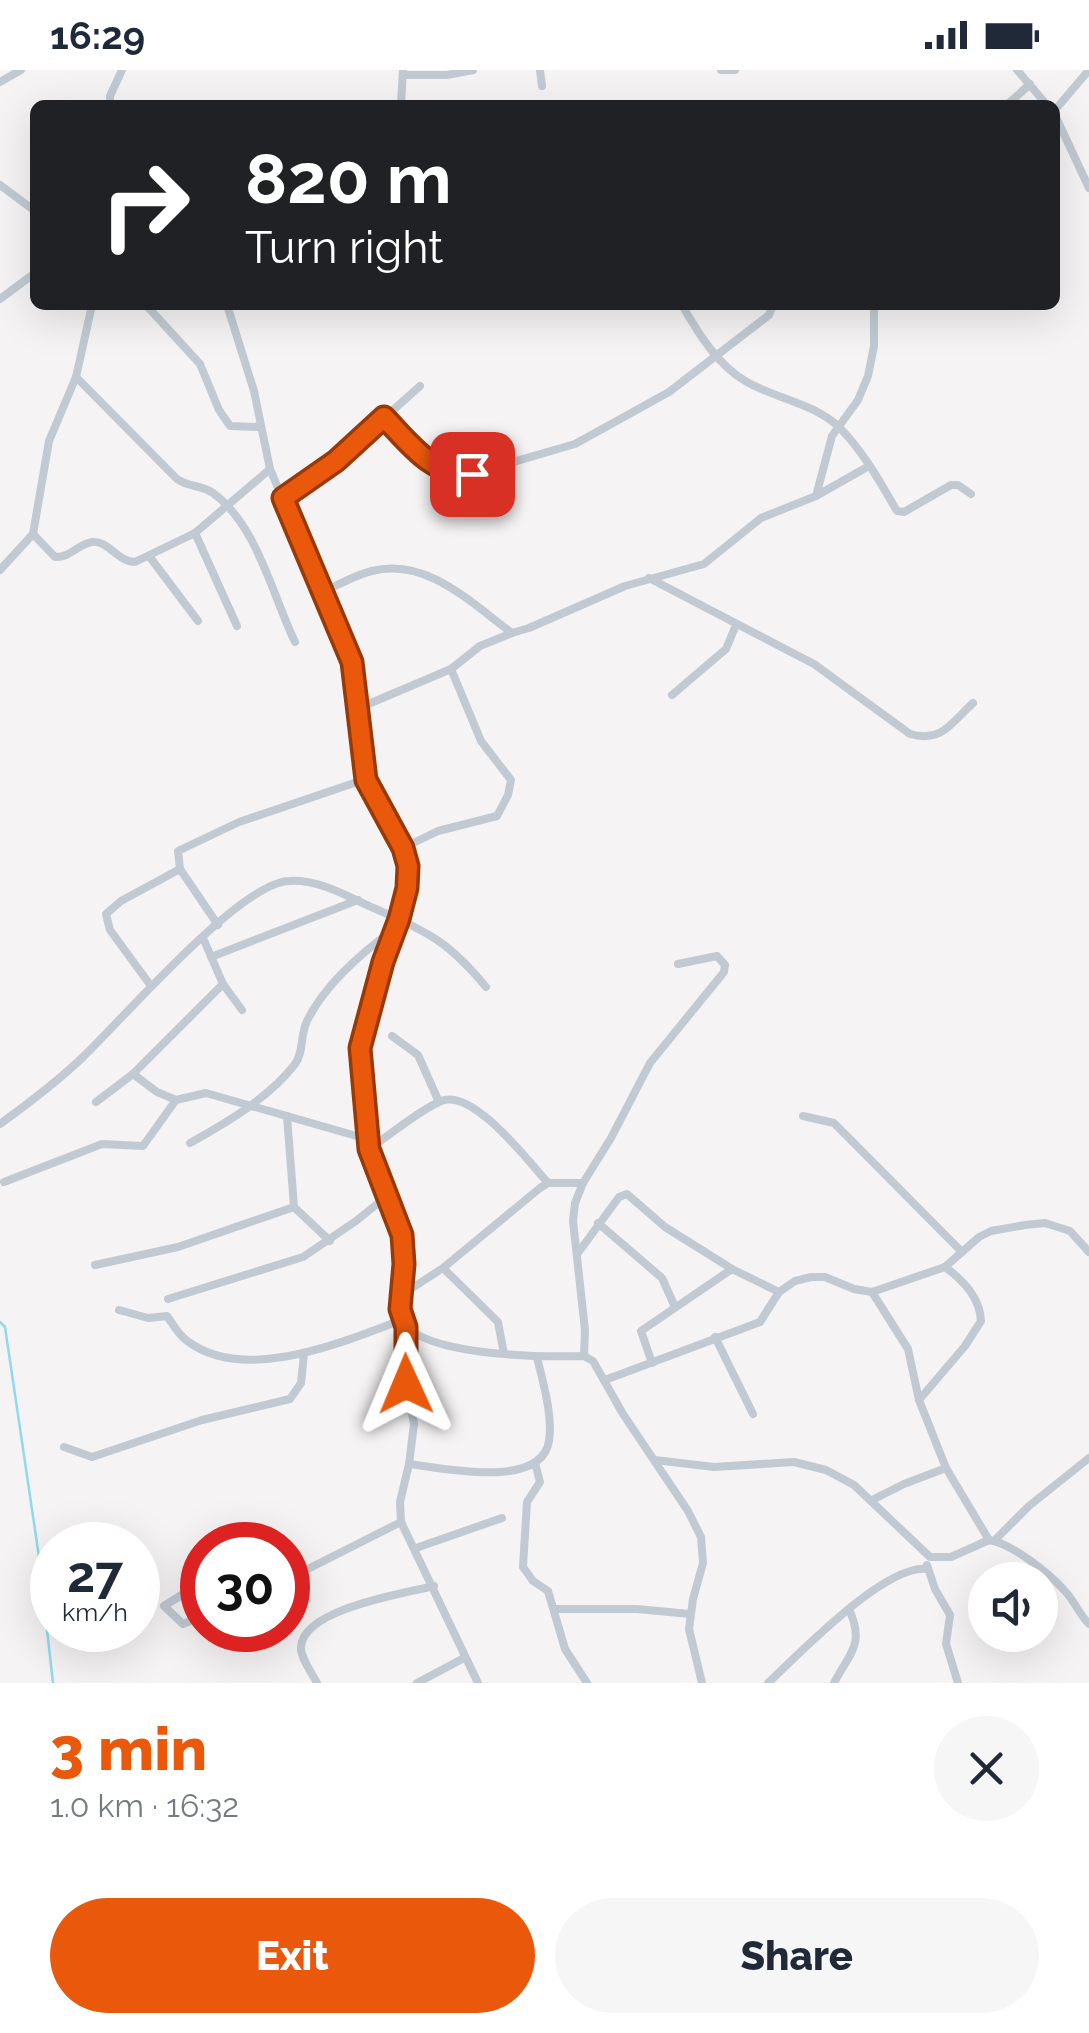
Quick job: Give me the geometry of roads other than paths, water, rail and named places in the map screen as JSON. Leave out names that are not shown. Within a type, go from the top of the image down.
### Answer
[{"type":"street","points":[[0,82],[21,70]]},
{"type":"street","points":[[110,100],[122,70]]},
{"type":"street","points":[[401,100],[403,72],[447,75],[474,70]]},
{"type":"street","points":[[540,70],[542,86]]},
{"type":"street","points":[[721,70],[735,70]]},
{"type":"street","points":[[1016,70],[1043,100]]},
{"type":"street","points":[[1060,110],[1084,72]]},
{"type":"street","points":[[1012,100],[1030,84]]},
{"type":"street","points":[[1060,125],[1089,188]]},
{"type":"street","points":[[0,186],[30,207]]},
{"type":"street","points":[[0,300],[30,278]]},
{"type":"street","points":[[0,570],[33,534],[41,474],[76,378],[91,310]]},
{"type":"street","points":[[151,310],[200,364],[226,422],[236,429],[259,427]]},
{"type":"street","points":[[229,310],[254,390],[270,469],[352,662],[366,780],[403,848],[408,877],[360,1048],[368,1144],[402,1235],[404,1371],[414,1414],[400,1502],[401,1522],[478,1683]]},
{"type":"street","points":[[685,310],[717,356],[748,382],[817,412],[838,426],[901,513],[951,485],[971,494]]},
{"type":"street","points":[[384,417],[422,457],[442,470],[472,474],[576,444],[669,392],[772,310]]},
{"type":"street","points":[[816,496],[826,452],[868,376],[874,346],[874,310]]},
{"type":"street","points":[[76,378],[177,479],[188,486],[206,488],[229,506],[251,541],[295,642]]},
{"type":"street","points":[[283,498],[336,461],[420,386]]},
{"type":"street","points":[[359,708],[451,669],[480,646],[650,578],[704,564],[761,518],[816,496],[869,466]]},
{"type":"street","points":[[33,534],[60,558],[91,542],[99,543],[127,562],[149,556],[195,532],[270,469]]},
{"type":"street","points":[[195,532],[237,626]]},
{"type":"street","points":[[149,556],[198,621]]},
{"type":"street","points":[[321,592],[374,570],[421,571],[512,633]]},
{"type":"street","points":[[650,578],[823,669],[910,734],[928,739],[940,734],[973,703]]},
{"type":"street","points":[[672,695],[726,649],[736,625]]},
{"type":"street","points":[[403,848],[438,831],[498,816],[511,786],[508,774],[480,741],[451,669]]},
{"type":"street","points":[[218,926],[180,869],[176,854],[187,844],[238,822],[366,780]]},
{"type":"street","points":[[151,986],[110,930],[106,914],[121,901],[180,869]]},
{"type":"street","points":[[0,1124],[72,1068],[203,938],[263,890],[286,881],[325,886],[450,946],[486,987]]},
{"type":"street","points":[[212,958],[358,900]]},
{"type":"street","points":[[190,1143],[247,1107],[297,1062],[306,1023],[352,963],[398,923]]},
{"type":"street","points":[[203,938],[223,984],[242,1010]]},
{"type":"street","points":[[584,1356],[585,1330],[573,1220],[583,1183],[650,1063],[724,972],[725,965],[716,956],[678,964]]},
{"type":"street","points":[[96,1102],[133,1074],[223,984]]},
{"type":"street","points":[[392,1036],[418,1055],[439,1102]]},
{"type":"street","points":[[133,1074],[176,1100],[206,1093],[368,1144],[439,1102],[459,1100],[485,1116],[548,1183]]},
{"type":"street","points":[[4,1182],[102,1144],[142,1146],[176,1100]]},
{"type":"street","points":[[287,1116],[294,1207],[330,1241]]},
{"type":"street","points":[[803,1116],[834,1123],[962,1252]]},
{"type":"street","points":[[400,1296],[443,1268],[548,1183],[583,1183]]},
{"type":"street","points":[[577,1254],[619,1197],[630,1195],[665,1227],[732,1269],[779,1292]]},
{"type":"street","points":[[168,1299],[303,1257],[330,1241],[386,1196]]},
{"type":"street","points":[[95,1265],[178,1247],[294,1207]]},
{"type":"street","points":[[598,1223],[662,1278],[675,1307]]},
{"type":"street","points":[[605,1380],[760,1322],[779,1292],[811,1276],[872,1292],[945,1267],[991,1231],[1044,1223],[1070,1230],[1089,1252]]},
{"type":"street","points":[[919,1400],[965,1346],[980,1321],[976,1300],[945,1267]]},
{"type":"street","points":[[443,1268],[498,1322],[504,1354]]},
{"type":"street","points":[[652,1363],[642,1331],[732,1269]]},
{"type":"street","points":[[872,1292],[908,1349],[919,1400],[946,1468],[992,1540],[1042,1569],[1067,1592],[1089,1624]]},
{"type":"street","points":[[119,1310],[148,1318],[167,1316],[185,1340],[220,1354],[263,1359],[304,1354],[404,1324]]},
{"type":"street","points":[[404,1324],[418,1337],[433,1342],[504,1354],[584,1356],[594,1362],[701,1537],[702,1576],[689,1629],[702,1683]]},
{"type":"street","points":[[715,1337],[753,1414]]},
{"type":"street","points":[[64,1447],[92,1457],[202,1420],[290,1399],[302,1384],[304,1354]]},
{"type":"street","points":[[409,1464],[490,1472],[525,1468],[542,1458],[549,1440],[537,1357]]},
{"type":"street","points":[[654,1460],[714,1466],[794,1462],[842,1478],[872,1500],[930,1558],[951,1557],[992,1540],[1089,1458]]},
{"type":"street","points":[[535,1463],[540,1482],[527,1502],[523,1568],[548,1591],[570,1661],[588,1683]]},
{"type":"street","points":[[872,1500],[946,1468]]},
{"type":"street","points":[[416,1548],[502,1518]]},
{"type":"street","points":[[310,1568],[401,1522]]},
{"type":"street","points":[[930,1558],[928,1569],[950,1614],[947,1654],[958,1683]]},
{"type":"street","points":[[768,1683],[863,1596],[904,1571],[928,1569]]},
{"type":"street","points":[[317,1683],[300,1650],[301,1642],[320,1623],[360,1603],[434,1586]]},
{"type":"street","points":[[180,1596],[164,1606],[180,1621]]},
{"type":"street","points":[[554,1608],[690,1614]]},
{"type":"street","points":[[834,1683],[855,1647],[858,1631],[849,1609]]},
{"type":"street","points":[[417,1683],[464,1658]]},
{"type":"waterway","points":[[0,1322],[5,1327],[38,1550],[53,1683]]}]
